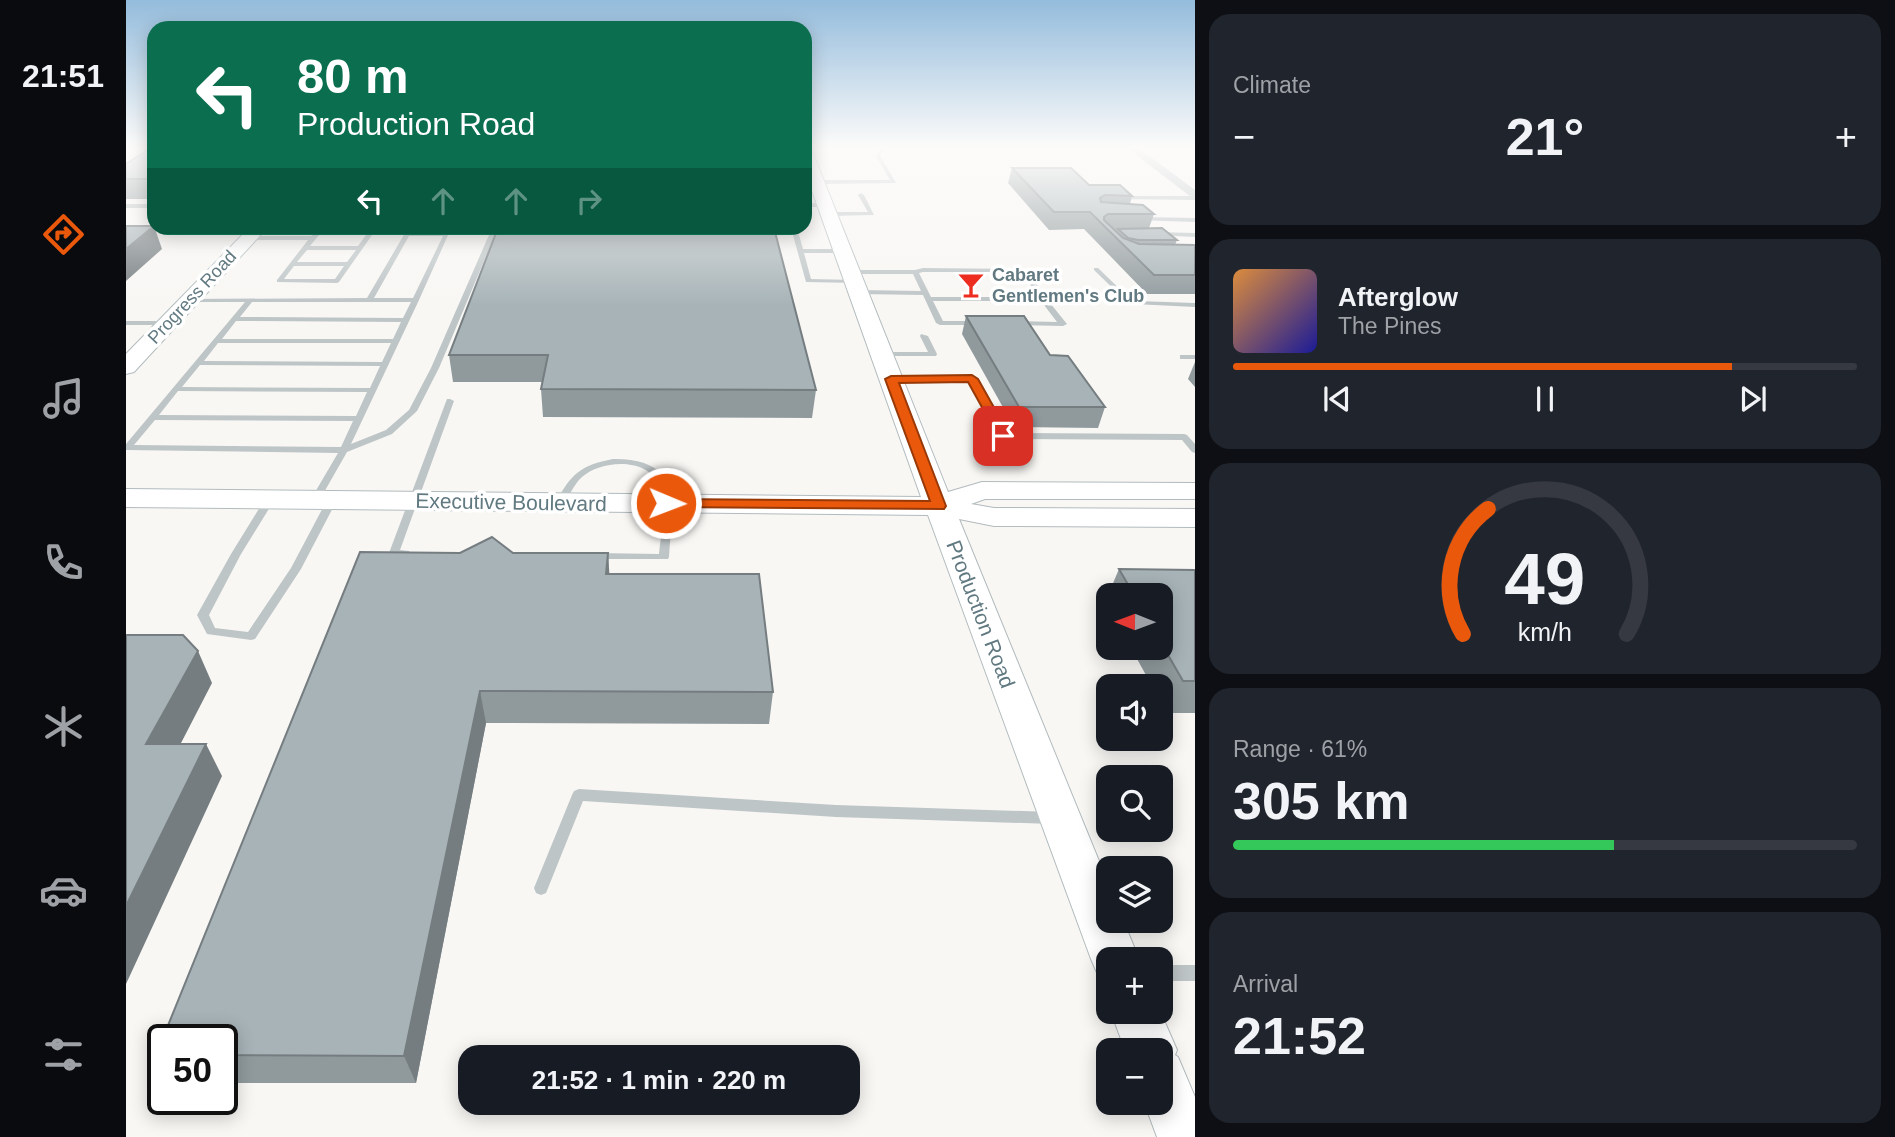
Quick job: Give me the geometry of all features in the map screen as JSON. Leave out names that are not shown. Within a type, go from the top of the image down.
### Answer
[{"type":"main road","name":"Production Road","points":[[819,201],[852,274],[1110,947]]},
{"type":"main road","name":"Progress Road","points":[[126,367],[245,235]]},
{"type":"main road","name":"Executive Boulevard","points":[[939,506],[982,490],[1195,491]]},
{"type":"main road","name":"Executive Boulevard","points":[[126,498],[939,506],[995,517],[1195,518]]},
{"type":"main road","points":[[1173,1109],[1184,1137]]},
{"type":"lane","points":[[819,201],[872,214],[864,200]]},
{"type":"lane","points":[[126,206],[147,206]]},
{"type":"lane","points":[[1126,218],[1195,220]]},
{"type":"lane","points":[[1145,234],[1195,235]]},
{"type":"lane","points":[[289,235],[313,238]]},
{"type":"lane","points":[[315,235],[279,281],[337,281],[369,235]]},
{"type":"lane","points":[[369,300],[406,235]]},
{"type":"lane","points":[[270,499],[203,615],[211,631],[251,636],[296,569],[344,450],[447,235]]},
{"type":"lane","points":[[250,300],[127,448],[344,450],[389,432],[413,411],[435,368],[492,235]]},
{"type":"lane","points":[[796,235],[808,281],[852,274],[923,270],[1025,270],[1063,324],[1008,323]]},
{"type":"lane","points":[[305,248],[360,248]]},
{"type":"lane","points":[[800,251],[852,274],[927,296],[1043,299]]},
{"type":"lane","points":[[292,264],[348,264]]},
{"type":"lane","points":[[1096,269],[1126,298],[1136,303],[1195,305]]},
{"type":"lane","points":[[915,272],[940,323],[981,323]]},
{"type":"lane","points":[[189,300],[416,300]]},
{"type":"lane","points":[[235,319],[407,320]]},
{"type":"lane","points":[[126,323],[168,323]]},
{"type":"lane","points":[[886,367],[933,354],[924,336]]},
{"type":"lane","points":[[217,341],[396,341]]},
{"type":"lane","points":[[1183,357],[1195,357]]},
{"type":"lane","points":[[199,363],[385,364]]},
{"type":"lane","points":[[886,367],[972,379],[1003,436],[1185,437],[1195,450]]},
{"type":"lane","points":[[177,389],[372,390]]},
{"type":"lane","points":[[421,554],[394,553],[450,401]]},
{"type":"lane","points":[[153,417],[359,419]]},
{"type":"lane","points":[[561,502],[571,483],[583,471],[599,464],[619,462],[651,469],[663,481],[666,503],[664,557],[583,556]]},
{"type":"lane","points":[[541,888],[579,795],[836,811],[1061,818]]},
{"type":"lane","points":[[1173,973],[1195,973]]},
{"type":"building","points":[[1043,200],[1101,200],[1143,205],[1154,214],[1108,214],[1104,220],[1123,238],[1139,244],[1195,245],[1195,275],[1154,275],[1090,212],[1054,212]]},
{"type":"building","points":[[126,226],[147,226],[147,232],[126,249]]},
{"type":"building","points":[[1162,228],[1177,240],[1138,240],[1128,238],[1118,229]]},
{"type":"building","points":[[495,235],[776,235],[816,390],[541,389],[548,355],[449,355]]},
{"type":"building","points":[[966,316],[1024,316],[1050,355],[1068,356],[1105,407],[1019,407]]},
{"type":"building","points":[[492,537],[513,553],[608,553],[606,574],[759,574],[773,692],[480,691],[404,1056],[238,1055],[238,1024],[169,1024],[360,552],[460,553]]},
{"type":"building","points":[[1119,569],[1195,570],[1195,681],[1183,681],[1171,660],[1173,583],[1127,583]]},
{"type":"building","points":[[126,635],[183,635],[198,651],[146,744],[206,744],[126,906]]},
{"type":"place","name":"Cabaret Gentlemen's Club","points":[[971,285]]},
{"type":"route","points":[[666,503],[939,506],[891,379],[972,379],[1003,436]]}]
